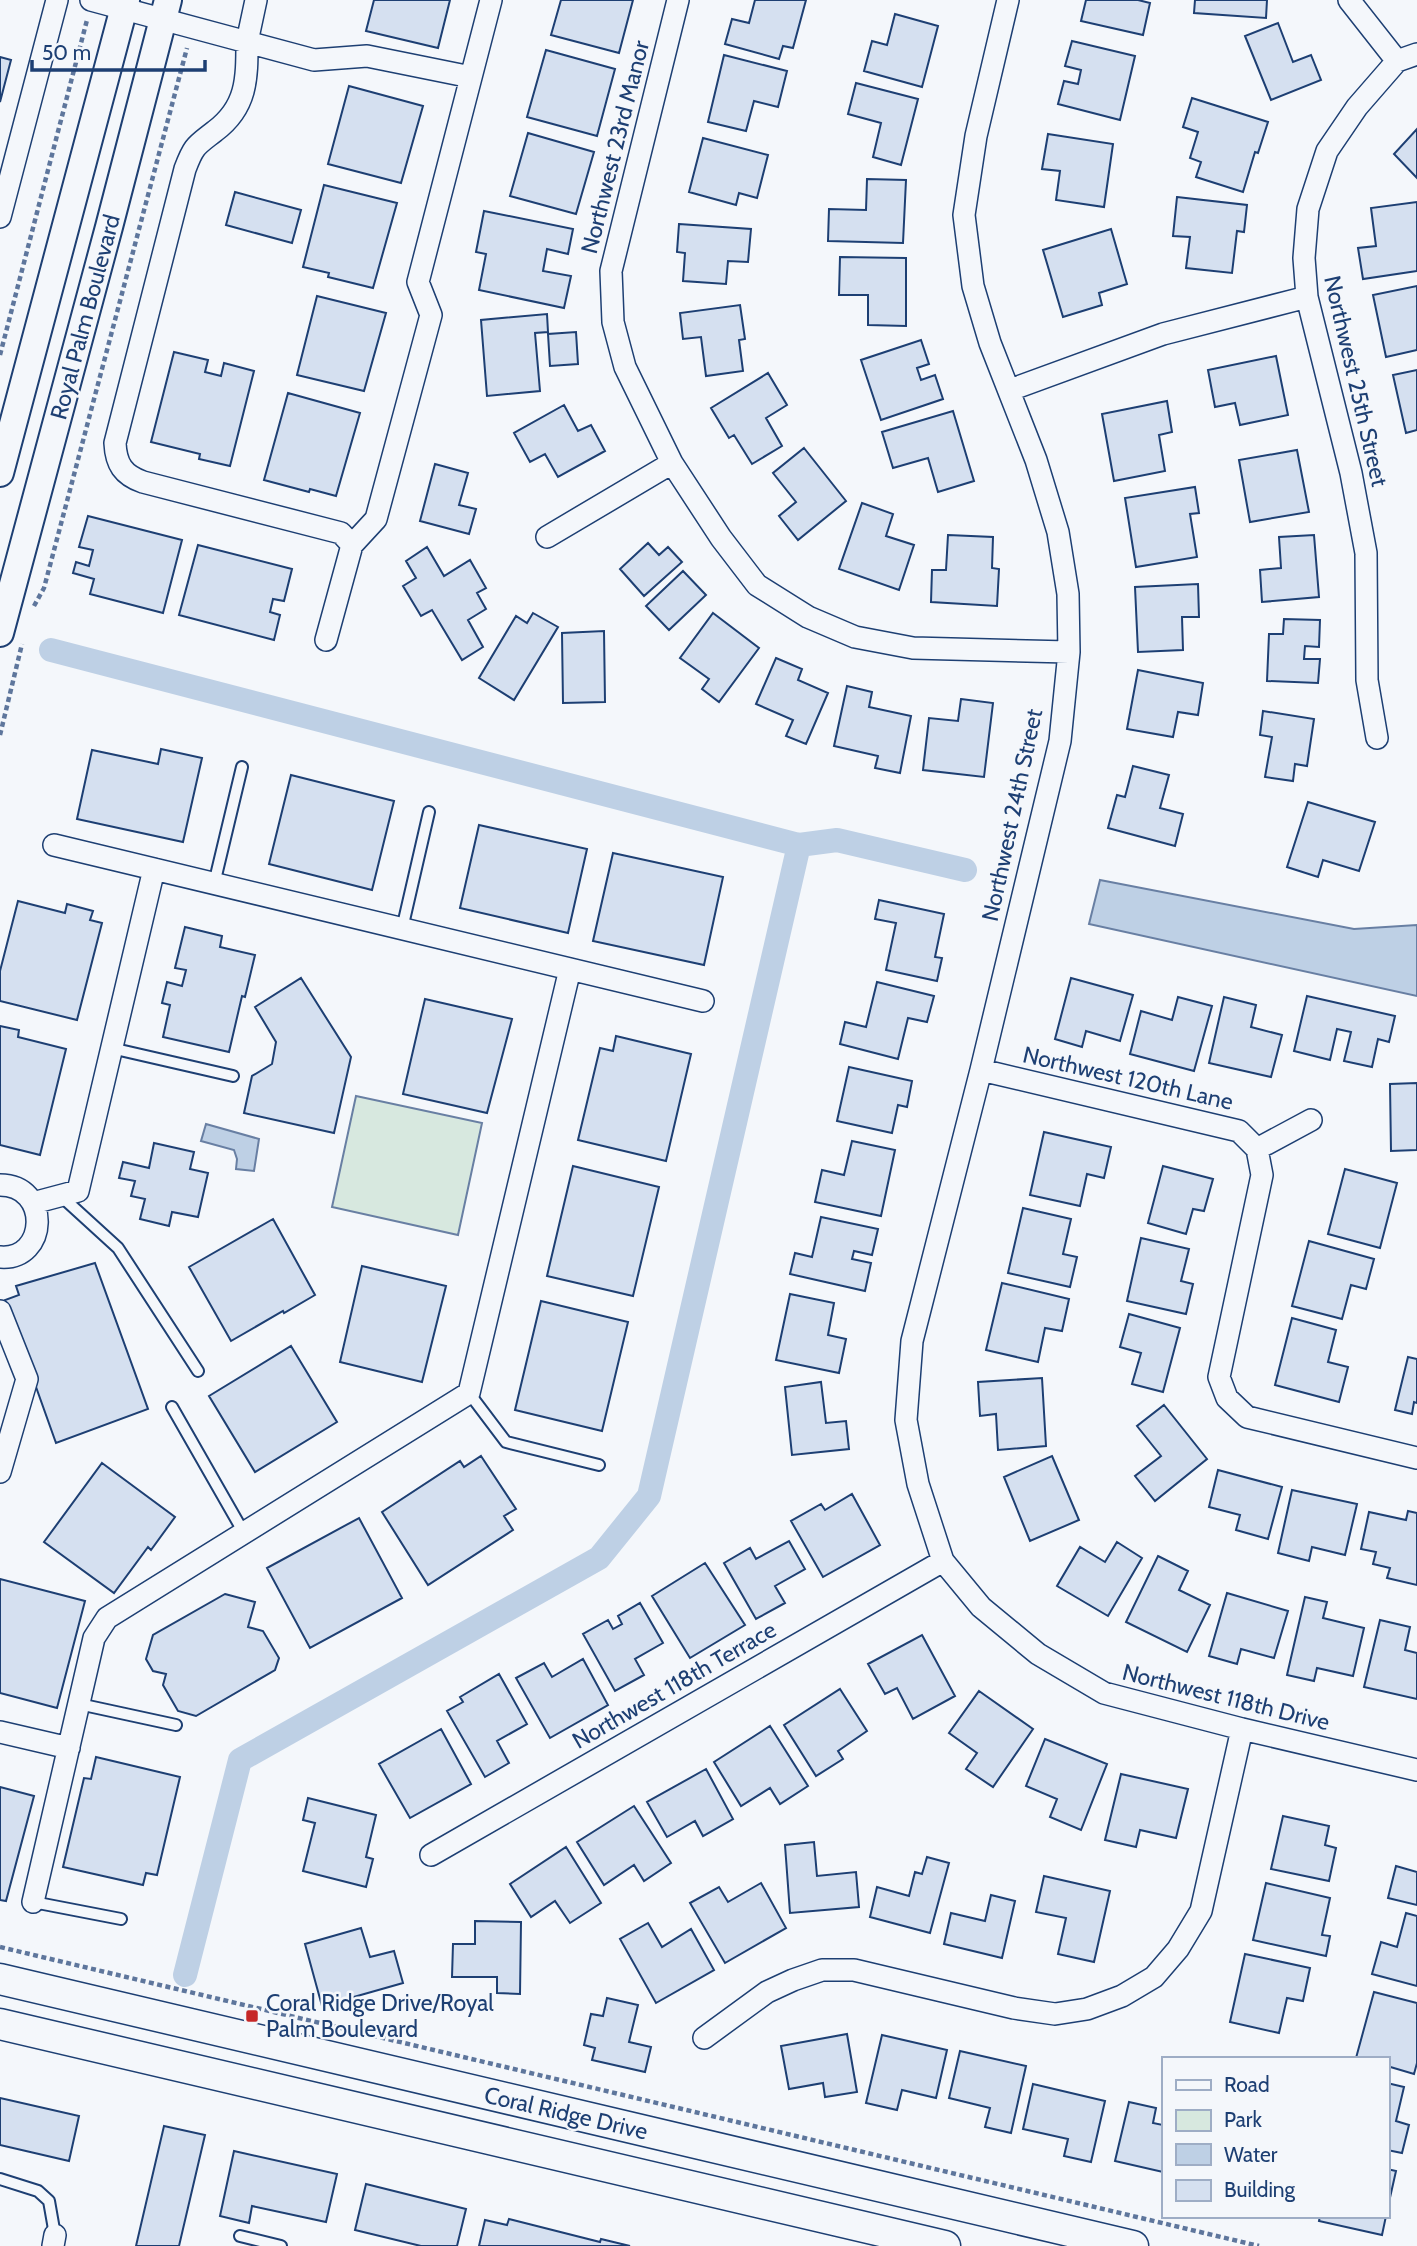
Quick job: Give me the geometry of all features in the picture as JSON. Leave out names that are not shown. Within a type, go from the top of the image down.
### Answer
[{"type":"main road","name":"Coral Ridge Drive","points":[[0,1979],[1133,2246]]},
{"type":"main road","name":"Coral Ridge Drive","points":[[0,2024],[945,2246]]},
{"type":"main road","points":[[574,2160],[585,2117]]},
{"type":"street","points":[[0,217],[57,0]]},
{"type":"street","points":[[92,0],[165,10],[193,27],[314,61],[368,56],[471,77]]},
{"type":"street","points":[[256,0],[247,42],[247,80],[243,95],[233,113],[198,143],[191,152],[185,169],[115,443],[116,455],[124,473],[143,482],[341,533],[352,545]]},
{"type":"street","points":[[326,640],[352,545],[376,519],[431,315],[418,282],[491,0]]},
{"type":"street","name":"Northwest 23rd Manor","points":[[672,463],[625,367],[613,321],[611,271],[678,0]]},
{"type":"street","name":"Northwest 24th Street","points":[[943,1561],[918,1484],[906,1420],[912,1341],[1060,741],[1069,652],[1068,594],[1058,532],[1036,460],[990,342],[973,286],[964,215],[976,136],[1008,0]]},
{"type":"street","points":[[1349,0],[1407,57]]},
{"type":"street","name":"Royal Palm Boulevard","points":[[0,473],[124,4]]},
{"type":"street","name":"Royal Palm Boulevard","points":[[11,637],[8,571],[106,240],[165,10]]},
{"type":"street","name":"Northwest 25th Street","points":[[1377,738],[1367,680],[1366,553],[1351,473],[1307,297],[1304,258],[1308,209],[1327,151],[1357,107],[1407,57]]},
{"type":"street","points":[[1010,390],[1163,334],[1307,297]]},
{"type":"street","points":[[547,537],[672,463],[721,538],[757,585],[808,617],[855,636],[914,648],[1069,652]]},
{"type":"street","points":[[54,845],[703,1001]]},
{"type":"street","points":[[33,1203],[78,1191],[154,869]]},
{"type":"street","points":[[33,1902],[94,1638],[107,1618],[469,1393],[569,969]]},
{"type":"street","name":"Northwest 120th Lane","points":[[981,1070],[1239,1131],[1257,1149]]},
{"type":"street","points":[[1311,1120],[1257,1149],[1262,1175],[1219,1377],[1227,1398],[1247,1417],[1417,1458]]},
{"type":"street","points":[[0,1257],[18,1254],[28,1247],[35,1236],[38,1214],[25,1193],[3,1185]]},
{"type":"street","points":[[0,1472],[27,1379],[2,1319]]},
{"type":"street","name":"Northwest 118th Drive","points":[[943,1561],[990,1615],[1038,1654],[1104,1693],[1242,1730],[1417,1770]]},
{"type":"street","name":"Northwest 118th Terrace","points":[[431,1855],[943,1561]]},
{"type":"street","points":[[704,2038],[767,1992],[822,1970],[854,1970],[1014,2008],[1055,2014],[1087,2009],[1122,1996],[1154,1978],[1178,1949],[1201,1911],[1242,1730]]},
{"type":"street","points":[[0,1732],[69,1748]]},
{"type":"lane","points":[[214,884],[242,767]]},
{"type":"lane","points":[[402,929],[429,812]]},
{"type":"lane","points":[[111,1048],[233,1076]]},
{"type":"lane","points":[[61,1196],[118,1248],[198,1371]]},
{"type":"lane","points":[[469,1393],[506,1442],[599,1465]]},
{"type":"lane","points":[[172,1407],[244,1533]]},
{"type":"lane","points":[[79,1704],[176,1725]]},
{"type":"lane","points":[[33,1902],[121,1919]]},
{"type":"lane","points":[[0,2179],[38,2192],[49,2201],[54,2240]]},
{"type":"lane","points":[[240,2236],[281,2246]]},
{"type":"path","points":[[0,355],[92,0]]},
{"type":"path","points":[[30,615],[44,588],[193,27]]},
{"type":"path","points":[[0,735],[11,637]]},
{"type":"path","points":[[0,1947],[1259,2246]]},
{"type":"green space","points":[[356,1096],[482,1123],[458,1235],[332,1207]]},
{"type":"water","points":[[1100,880],[1354,929],[1417,925],[1417,996],[1089,924]]},
{"type":"water","points":[[206,1124],[259,1139],[254,1171],[236,1169],[234,1150],[201,1141]]},
{"type":"building","points":[[374,0],[450,0],[438,48],[366,31]]},
{"type":"building","points":[[561,0],[633,0],[619,53],[551,35]]},
{"type":"building","points":[[755,0],[806,0],[793,48],[783,46],[779,59],[725,44],[732,19],[749,23]]},
{"type":"building","points":[[1086,0],[1138,0],[1150,3],[1143,35],[1081,21]]},
{"type":"building","points":[[1195,0],[1267,0],[1266,18],[1194,13]]},
{"type":"building","points":[[895,14],[938,26],[922,87],[864,71],[872,41],[887,45]]},
{"type":"building","points":[[1278,23],[1293,62],[1311,55],[1321,80],[1271,100],[1245,36]]},
{"type":"building","points":[[1072,41],[1135,56],[1120,120],[1058,104],[1064,81],[1078,84],[1081,70],[1065,66]]},
{"type":"building","points":[[546,50],[615,69],[597,136],[527,117]]},
{"type":"building","points":[[724,55],[787,71],[778,107],[754,101],[746,131],[708,122]]},
{"type":"building","points":[[0,57],[11,60],[0,102]]},
{"type":"building","points":[[856,83],[918,99],[901,165],[873,157],[881,123],[848,114]]},
{"type":"building","points":[[349,86],[423,106],[401,183],[328,164]]},
{"type":"building","points":[[1192,98],[1268,122],[1258,153],[1255,152],[1243,192],[1196,177],[1201,162],[1190,158],[1198,132],[1183,127]]},
{"type":"building","points":[[1417,129],[1417,178],[1394,154]]},
{"type":"building","points":[[528,133],[594,152],[576,214],[510,196]]},
{"type":"building","points":[[1048,134],[1113,144],[1104,207],[1056,200],[1060,171],[1042,169]]},
{"type":"building","points":[[703,138],[768,155],[757,198],[739,193],[736,205],[689,192]]},
{"type":"building","points":[[867,179],[906,180],[903,243],[828,241],[829,209],[866,210]]},
{"type":"building","points":[[324,185],[397,203],[373,288],[328,277],[329,273],[303,267]]},
{"type":"building","points":[[235,192],[301,210],[292,243],[226,225]]},
{"type":"building","points":[[1177,197],[1247,205],[1244,232],[1237,231],[1232,273],[1186,268],[1190,237],[1173,236]]},
{"type":"building","points":[[1417,202],[1417,271],[1363,279],[1358,248],[1376,246],[1371,208]]},
{"type":"building","points":[[484,211],[573,229],[568,254],[547,249],[543,271],[571,276],[564,308],[479,290],[486,254],[476,252]]},
{"type":"building","points":[[679,224],[751,229],[748,262],[728,261],[726,284],[683,281],[685,253],[677,252]]},
{"type":"building","points":[[1111,229],[1127,284],[1099,293],[1102,305],[1063,317],[1043,250]]},
{"type":"building","points":[[840,257],[906,258],[906,326],[868,325],[868,295],[839,295]]},
{"type":"building","points":[[1417,286],[1417,350],[1386,357],[1373,295]]},
{"type":"building","points":[[317,296],[386,313],[364,391],[297,375]]},
{"type":"building","points":[[740,305],[745,339],[739,340],[743,371],[706,376],[701,337],[683,339],[680,313]]},
{"type":"building","points":[[547,314],[548,332],[535,333],[540,391],[487,396],[481,320]]},
{"type":"building","points":[[576,332],[578,364],[550,366],[548,334]]},
{"type":"building","points":[[921,340],[929,364],[917,368],[921,380],[935,375],[943,399],[881,420],[861,360]]},
{"type":"building","points":[[174,352],[208,360],[205,372],[221,376],[224,363],[254,371],[230,466],[199,459],[200,454],[151,442]]},
{"type":"building","points":[[1276,356],[1288,415],[1240,425],[1235,403],[1215,407],[1208,370]]},
{"type":"building","points":[[1417,370],[1417,430],[1406,433],[1393,375]]},
{"type":"building","points":[[768,373],[787,405],[766,418],[782,446],[752,464],[734,435],[729,438],[711,408]]},
{"type":"building","points":[[288,393],[360,413],[336,496],[264,480]]},
{"type":"building","points":[[1167,401],[1172,432],[1159,435],[1165,471],[1114,481],[1102,414]]},
{"type":"building","points":[[564,405],[578,431],[591,425],[605,451],[558,477],[545,454],[530,462],[514,433]]},
{"type":"building","points":[[953,411],[974,481],[938,492],[928,458],[893,468],[882,432]]},
{"type":"building","points":[[804,448],[846,501],[798,540],[779,516],[796,502],[773,473]]},
{"type":"building","points":[[1297,450],[1309,512],[1250,522],[1239,460]]},
{"type":"building","points":[[435,464],[468,473],[459,505],[476,509],[469,534],[420,521]]},
{"type":"building","points":[[1195,487],[1199,513],[1190,514],[1197,557],[1136,567],[1125,498]]},
{"type":"building","points":[[862,503],[893,514],[886,536],[914,545],[899,590],[839,569]]},
{"type":"building","points":[[88,516],[182,540],[163,613],[90,594],[94,579],[73,573],[76,562],[89,566],[93,550],[79,547]]},
{"type":"building","points":[[948,535],[993,537],[992,568],[999,569],[997,606],[931,602],[932,570],[946,570]]},
{"type":"building","points":[[1314,535],[1319,597],[1262,602],[1260,570],[1281,568],[1279,537]]},
{"type":"building","points":[[648,543],[659,555],[668,547],[682,562],[644,596],[620,569]]},
{"type":"building","points":[[198,545],[292,569],[284,601],[273,599],[270,612],[280,615],[274,640],[179,615]]},
{"type":"building","points":[[427,547],[444,576],[470,560],[486,588],[477,593],[486,609],[468,620],[483,647],[462,660],[432,610],[421,616],[403,586],[416,578],[406,561]]},
{"type":"building","points":[[683,571],[706,595],[669,630],[646,606]]},
{"type":"building","points":[[1198,584],[1199,617],[1182,617],[1183,650],[1138,652],[1135,587]]},
{"type":"building","points":[[533,613],[558,627],[514,700],[479,678],[516,616],[527,623]]},
{"type":"building","points":[[713,613],[759,648],[719,702],[702,689],[709,679],[680,658]]},
{"type":"building","points":[[1284,619],[1320,620],[1319,647],[1305,646],[1304,659],[1320,659],[1318,683],[1267,681],[1269,634],[1283,634]]},
{"type":"building","points":[[604,631],[605,702],[563,703],[562,633]]},
{"type":"building","points":[[776,658],[802,669],[798,680],[828,693],[806,744],[786,736],[793,720],[756,704]]},
{"type":"building","points":[[1138,670],[1203,683],[1198,715],[1178,712],[1173,737],[1127,729]]},
{"type":"building","points":[[847,686],[872,692],[869,707],[911,716],[900,773],[875,768],[878,756],[834,746]]},
{"type":"building","points":[[961,699],[993,703],[984,777],[923,770],[929,718],[958,721]]},
{"type":"building","points":[[1263,711],[1314,719],[1307,766],[1295,764],[1293,781],[1265,777],[1272,737],[1260,735]]},
{"type":"building","points":[[161,749],[202,758],[183,842],[77,819],[92,750],[158,764]]},
{"type":"building","points":[[1133,766],[1169,775],[1160,808],[1183,814],[1175,846],[1108,828],[1117,795],[1125,797]]},
{"type":"building","points":[[291,775],[394,801],[372,890],[269,864]]},
{"type":"building","points":[[1308,802],[1375,822],[1359,871],[1323,860],[1318,877],[1287,867]]},
{"type":"building","points":[[479,825],[587,849],[568,933],[460,908]]},
{"type":"building","points":[[613,853],[723,877],[704,965],[593,941]]},
{"type":"building","points":[[879,900],[944,914],[935,957],[942,958],[937,981],[886,970],[896,923],[875,919]]},
{"type":"building","points":[[18,901],[65,913],[67,904],[93,911],[90,920],[102,923],[77,1020],[0,1001],[0,971]]},
{"type":"building","points":[[185,927],[222,936],[220,947],[255,955],[229,1052],[163,1037],[170,1005],[162,1003],[167,982],[182,986],[186,970],[175,968]]},
{"type":"building","points":[[301,978],[351,1057],[334,1133],[244,1113],[252,1076],[272,1064],[276,1042],[255,1007]]},
{"type":"building","points":[[1071,978],[1133,995],[1120,1041],[1086,1031],[1082,1047],[1055,1039]]},
{"type":"building","points":[[877,982],[934,996],[927,1022],[908,1018],[898,1059],[840,1044],[845,1022],[866,1027]]},
{"type":"building","points":[[1307,996],[1395,1016],[1389,1042],[1378,1039],[1372,1067],[1344,1061],[1351,1032],[1337,1029],[1330,1060],[1294,1051]]},
{"type":"building","points":[[1178,997],[1212,1006],[1194,1071],[1130,1054],[1141,1011],[1172,1020]]},
{"type":"building","points":[[1224,997],[1256,1005],[1251,1027],[1282,1035],[1271,1077],[1209,1063]]},
{"type":"building","points":[[425,999],[512,1019],[487,1113],[403,1094]]},
{"type":"building","points":[[0,1026],[19,1030],[18,1037],[66,1049],[40,1155],[0,1145]]},
{"type":"building","points":[[616,1036],[691,1054],[666,1161],[578,1140],[600,1048],[613,1051]]},
{"type":"building","points":[[849,1067],[912,1081],[907,1107],[898,1105],[892,1133],[837,1121]]},
{"type":"building","points":[[1417,1083],[1417,1150],[1391,1151],[1390,1084]]},
{"type":"building","points":[[1044,1132],[1111,1147],[1104,1178],[1087,1174],[1080,1206],[1030,1195]]},
{"type":"building","points":[[852,1141],[895,1150],[881,1216],[815,1202],[822,1170],[844,1175]]},
{"type":"building","points":[[154,1143],[194,1152],[190,1169],[208,1173],[198,1217],[172,1212],[169,1226],[140,1219],[145,1199],[131,1196],[135,1181],[119,1178],[123,1162],[149,1168]]},
{"type":"building","points":[[573,1166],[659,1187],[633,1296],[547,1276]]},
{"type":"building","points":[[1163,1166],[1213,1179],[1204,1211],[1193,1209],[1186,1234],[1148,1223]]},
{"type":"building","points":[[1345,1169],[1397,1183],[1380,1248],[1328,1234]]},
{"type":"building","points":[[1023,1208],[1071,1219],[1063,1254],[1077,1257],[1070,1287],[1008,1273]]},
{"type":"building","points":[[821,1217],[878,1229],[872,1255],[854,1251],[852,1259],[871,1263],[865,1291],[790,1274],[795,1253],[812,1257]]},
{"type":"building","points":[[273,1219],[315,1295],[231,1341],[189,1267]]},
{"type":"building","points":[[1141,1238],[1189,1249],[1181,1281],[1193,1284],[1186,1314],[1127,1301]]},
{"type":"building","points":[[1309,1241],[1374,1259],[1366,1289],[1351,1285],[1342,1319],[1292,1306]]},
{"type":"building","points":[[95,1263],[148,1409],[56,1443],[5,1300],[19,1295],[16,1286]]},
{"type":"building","points":[[362,1266],[446,1286],[422,1382],[340,1362]]},
{"type":"building","points":[[1002,1283],[1069,1299],[1062,1331],[1045,1328],[1038,1362],[986,1350]]},
{"type":"building","points":[[790,1294],[834,1303],[828,1335],[846,1339],[839,1373],[776,1360]]},
{"type":"building","points":[[541,1301],[628,1322],[602,1431],[515,1410]]},
{"type":"building","points":[[1129,1314],[1180,1328],[1163,1392],[1132,1384],[1141,1353],[1120,1347]]},
{"type":"building","points":[[1292,1318],[1336,1330],[1328,1362],[1348,1367],[1339,1402],[1275,1385]]},
{"type":"building","points":[[291,1346],[337,1422],[255,1472],[209,1396]]},
{"type":"building","points":[[1408,1357],[1417,1359],[1417,1403],[1414,1402],[1412,1414],[1395,1410]]},
{"type":"building","points":[[1042,1378],[1046,1446],[998,1450],[996,1414],[980,1416],[978,1382]]},
{"type":"building","points":[[821,1382],[826,1423],[846,1421],[849,1449],[792,1455],[785,1387]]},
{"type":"building","points":[[1164,1405],[1207,1459],[1155,1501],[1135,1476],[1161,1456],[1137,1426]]},
{"type":"building","points":[[481,1456],[516,1509],[504,1516],[513,1530],[428,1585],[382,1512],[460,1461],[464,1467]]},
{"type":"building","points":[[1052,1456],[1079,1520],[1030,1541],[1004,1477]]},
{"type":"building","points":[[102,1463],[175,1517],[151,1550],[148,1547],[114,1593],[44,1542]]},
{"type":"building","points":[[1218,1470],[1282,1487],[1268,1539],[1236,1530],[1240,1515],[1209,1507]]},
{"type":"building","points":[[1292,1490],[1357,1504],[1345,1555],[1312,1547],[1309,1561],[1278,1553]]},
{"type":"building","points":[[852,1494],[880,1545],[823,1577],[791,1521],[821,1504],[825,1510]]},
{"type":"building","points":[[1408,1511],[1417,1513],[1417,1585],[1387,1578],[1390,1568],[1373,1564],[1376,1552],[1361,1549],[1369,1512],[1406,1520]]},
{"type":"building","points":[[359,1518],[402,1598],[310,1648],[267,1568]]},
{"type":"building","points":[[789,1541],[805,1569],[775,1586],[785,1603],[756,1619],[724,1563],[750,1548],[756,1559]]},
{"type":"building","points":[[1117,1542],[1142,1558],[1108,1616],[1057,1586],[1080,1547],[1105,1562]]},
{"type":"building","points":[[1158,1556],[1188,1571],[1179,1590],[1210,1605],[1187,1652],[1126,1622]]},
{"type":"building","points":[[705,1563],[745,1625],[690,1658],[652,1596]]},
{"type":"building","points":[[0,1579],[85,1601],[57,1708],[0,1693]]},
{"type":"building","points":[[1227,1593],[1288,1611],[1274,1658],[1241,1649],[1237,1664],[1209,1656]]},
{"type":"building","points":[[225,1594],[255,1602],[248,1627],[263,1631],[279,1658],[275,1670],[196,1716],[178,1711],[163,1685],[166,1674],[153,1671],[146,1659],[153,1635]]},
{"type":"building","points":[[1305,1597],[1327,1602],[1323,1618],[1364,1628],[1353,1676],[1317,1668],[1314,1681],[1287,1675]]},
{"type":"building","points":[[640,1603],[663,1643],[635,1659],[644,1675],[615,1691],[583,1634],[608,1620],[613,1629],[622,1624],[618,1616]]},
{"type":"building","points":[[1380,1620],[1410,1627],[1405,1650],[1417,1653],[1417,1699],[1364,1687]]},
{"type":"building","points":[[922,1635],[955,1696],[913,1719],[897,1688],[885,1694],[868,1664]]},
{"type":"building","points":[[583,1659],[608,1705],[550,1738],[516,1678],[544,1663],[552,1677]]},
{"type":"building","points":[[499,1674],[527,1724],[497,1741],[509,1763],[485,1777],[447,1711],[463,1702],[460,1697]]},
{"type":"building","points":[[840,1689],[867,1731],[838,1751],[843,1759],[816,1776],[784,1725]]},
{"type":"building","points":[[979,1691],[1033,1729],[993,1787],[966,1769],[977,1753],[949,1733]]},
{"type":"building","points":[[770,1726],[808,1786],[780,1804],[770,1788],[741,1806],[714,1762]]},
{"type":"building","points":[[441,1729],[471,1784],[410,1818],[379,1764]]},
{"type":"building","points":[[1045,1739],[1107,1764],[1081,1830],[1050,1817],[1057,1799],[1026,1786]]},
{"type":"building","points":[[96,1757],[180,1777],[157,1875],[146,1873],[143,1885],[63,1867],[84,1778],[91,1779]]},
{"type":"building","points":[[706,1769],[733,1819],[703,1836],[695,1821],[667,1837],[647,1802]]},
{"type":"building","points":[[1121,1774],[1188,1789],[1176,1838],[1140,1830],[1136,1847],[1105,1840]]},
{"type":"building","points":[[0,1787],[34,1796],[6,1901],[0,1900]]},
{"type":"building","points":[[308,1798],[376,1815],[366,1857],[373,1859],[366,1887],[303,1871],[315,1823],[303,1820]]},
{"type":"building","points":[[634,1806],[671,1863],[644,1881],[634,1865],[604,1885],[577,1842]]},
{"type":"building","points":[[1283,1816],[1329,1826],[1325,1845],[1336,1848],[1329,1881],[1271,1869]]},
{"type":"building","points":[[814,1842],[817,1876],[856,1872],[859,1907],[790,1913],[785,1845]]},
{"type":"building","points":[[566,1847],[601,1903],[570,1923],[555,1901],[531,1917],[510,1884]]},
{"type":"building","points":[[927,1857],[949,1863],[930,1933],[870,1917],[877,1887],[909,1896],[915,1872],[922,1874]]},
{"type":"building","points":[[1396,1866],[1417,1872],[1417,1905],[1388,1898]]},
{"type":"building","points":[[1044,1876],[1110,1891],[1094,1962],[1058,1954],[1066,1918],[1036,1912]]},
{"type":"building","points":[[761,1883],[786,1928],[725,1963],[690,1903],[719,1887],[728,1902]]},
{"type":"building","points":[[1266,1883],[1330,1898],[1322,1935],[1330,1936],[1326,1956],[1253,1940]]},
{"type":"building","points":[[991,1895],[1015,1901],[1002,1958],[944,1944],[951,1913],[985,1921]]},
{"type":"building","points":[[1406,1913],[1417,1916],[1417,1986],[1372,1974],[1381,1942],[1397,1947]]},
{"type":"building","points":[[475,1921],[521,1922],[520,1994],[497,1993],[497,1977],[452,1977],[453,1944],[475,1944]]},
{"type":"building","points":[[648,1923],[662,1947],[691,1929],[714,1970],[656,2003],[620,1939]]},
{"type":"building","points":[[361,1928],[370,1957],[394,1951],[403,1983],[322,2006],[305,1944]]},
{"type":"building","points":[[1245,1954],[1310,1968],[1303,2001],[1287,1998],[1279,2033],[1230,2022]]},
{"type":"building","points":[[1374,1992],[1417,2003],[1417,2063],[1414,2074],[1389,2067],[1389,2057],[1356,2057]]},
{"type":"building","points":[[607,1998],[638,2005],[629,2042],[651,2047],[645,2072],[592,2060],[595,2048],[584,2045],[591,2014],[603,2016]]},
{"type":"building","points":[[847,2034],[857,2092],[825,2097],[823,2083],[789,2089],[781,2046]]},
{"type":"building","points":[[882,2035],[947,2050],[936,2098],[902,2090],[897,2110],[866,2103]]},
{"type":"building","points":[[960,2051],[1026,2066],[1011,2133],[985,2127],[990,2108],[949,2098]]},
{"type":"building","points":[[1389,2083],[1404,2087],[1396,2121],[1409,2125],[1402,2153],[1389,2150]]},
{"type":"building","points":[[1033,2084],[1105,2101],[1091,2162],[1064,2156],[1068,2139],[1023,2129]]},
{"type":"building","points":[[0,2098],[79,2116],[69,2161],[0,2145]]},
{"type":"building","points":[[1129,2102],[1156,2108],[1153,2123],[1162,2125],[1162,2172],[1115,2161]]},
{"type":"building","points":[[164,2126],[205,2135],[179,2246],[136,2246]]},
{"type":"building","points":[[234,2151],[337,2174],[326,2222],[252,2206],[249,2223],[220,2216]]},
{"type":"building","points":[[1389,2169],[1396,2171],[1389,2202]]},
{"type":"building","points":[[366,2184],[466,2209],[457,2246],[421,2246],[355,2230]]},
{"type":"building","points":[[1320,2218],[1386,2218],[1382,2235],[1319,2221]]},
{"type":"building","points":[[509,2219],[600,2242],[601,2239],[630,2246],[479,2246],[485,2220],[507,2225]]},
{"type":"waterway","points":[[51,650],[799,845],[649,1496],[599,1558],[240,1760],[185,1975]]},
{"type":"waterway","points":[[799,845],[837,840],[965,870]]},
{"type":"place","name":"Coral Ridge Drive/Royal Palm Boulevard","points":[[252,2016]]}]
